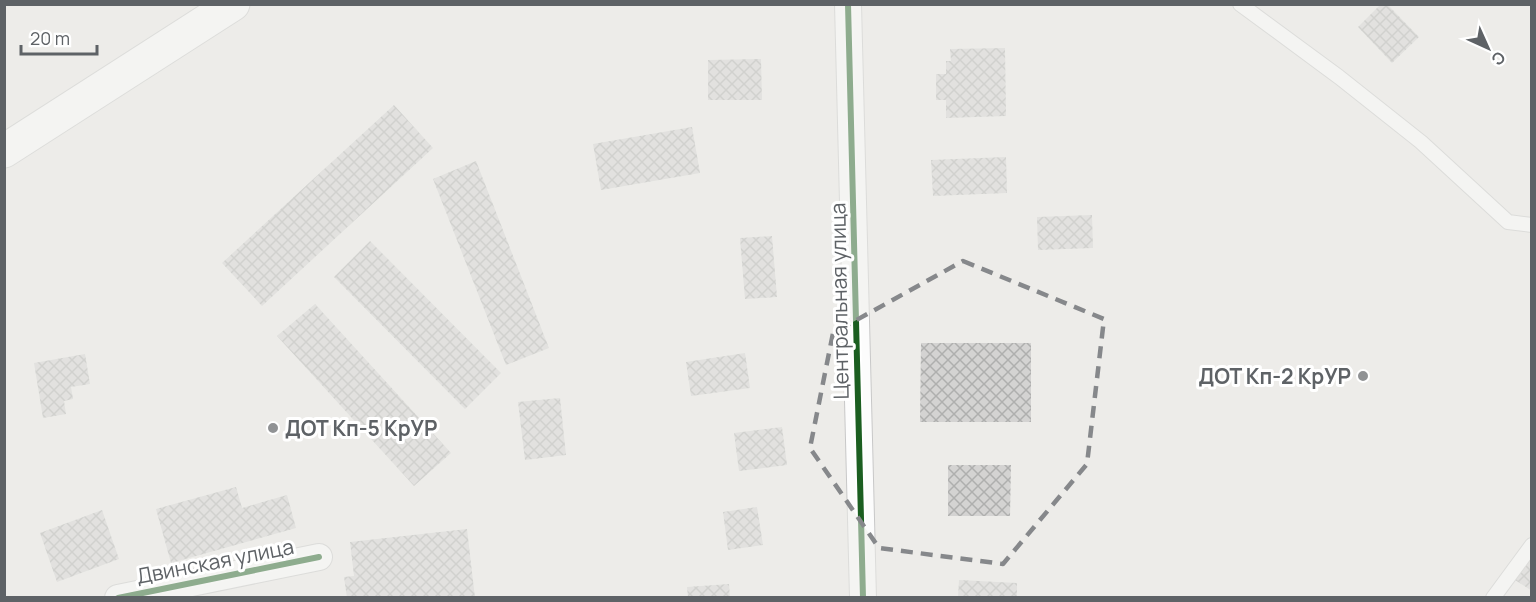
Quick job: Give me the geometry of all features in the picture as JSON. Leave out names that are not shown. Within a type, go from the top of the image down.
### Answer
[{"type":"main road","points":[[4,151],[233,4]]},
{"type":"street","name":"Центральная улица","points":[[848,4],[863,597]]},
{"type":"street","name":"Двинская улица","points":[[118,597],[319,557]]},
{"type":"lane","points":[[1240,4],[1339,77],[1421,142],[1508,222],[1532,225]]},
{"type":"lane","points":[[1493,597],[1532,545]]},
{"type":"highlighted area","points":[[963,261],[1104,319],[1087,464],[1003,564],[879,548],[810,448],[833,333]]},
{"type":"building","points":[[1381,4],[1387,4],[1419,37],[1392,63],[1358,27]]},
{"type":"building","points":[[1005,48],[1006,116],[946,118],[946,100],[936,100],[936,74],[946,74],[946,61],[951,61],[950,49]]},
{"type":"building","points":[[761,59],[762,100],[708,100],[708,60]]},
{"type":"building","points":[[394,105],[433,148],[262,306],[222,263]]},
{"type":"building","points":[[692,127],[700,173],[601,190],[593,144]]},
{"type":"building","points":[[1006,157],[1007,193],[933,196],[931,160]]},
{"type":"building","points":[[476,161],[549,348],[506,365],[433,179]]},
{"type":"building","points":[[1092,215],[1093,248],[1038,250],[1037,217]]},
{"type":"building","points":[[772,236],[777,297],[745,299],[740,238]]},
{"type":"building","points":[[370,241],[501,373],[465,409],[334,277]]},
{"type":"building","points":[[315,304],[451,453],[414,486],[277,336]]},
{"type":"building","points":[[921,343],[1031,343],[1031,422],[920,422]]},
{"type":"building","points":[[745,353],[750,388],[691,396],[686,362]]},
{"type":"building","points":[[85,354],[90,384],[71,387],[73,399],[64,401],[66,414],[43,418],[34,363]]},
{"type":"building","points":[[560,398],[566,455],[525,460],[518,402]]},
{"type":"building","points":[[782,427],[787,465],[739,471],[734,433]]},
{"type":"building","points":[[948,465],[1011,465],[1010,516],[948,516]]},
{"type":"building","points":[[236,487],[242,508],[287,495],[296,528],[171,563],[156,509]]},
{"type":"building","points":[[757,507],[763,545],[728,550],[723,512]]},
{"type":"building","points":[[102,510],[119,559],[57,582],[40,533]]},
{"type":"building","points":[[467,529],[475,598],[347,598],[344,577],[354,576],[350,542]]},
{"type":"building","points":[[1532,557],[1532,591],[1515,580]]},
{"type":"building","points":[[959,580],[1017,583],[1017,598],[958,598]]},
{"type":"building","points":[[729,584],[730,598],[688,598],[687,587]]},
{"type":"cycle path","points":[[848,4],[863,598]]},
{"type":"cycle path","points":[[118,598],[319,557]]},
{"type":"place","name":"ДОТ Кп-2 КрУР","points":[[1363,376]]},
{"type":"place","name":"ДОТ Кп-5 КрУР","points":[[273,428]]}]
